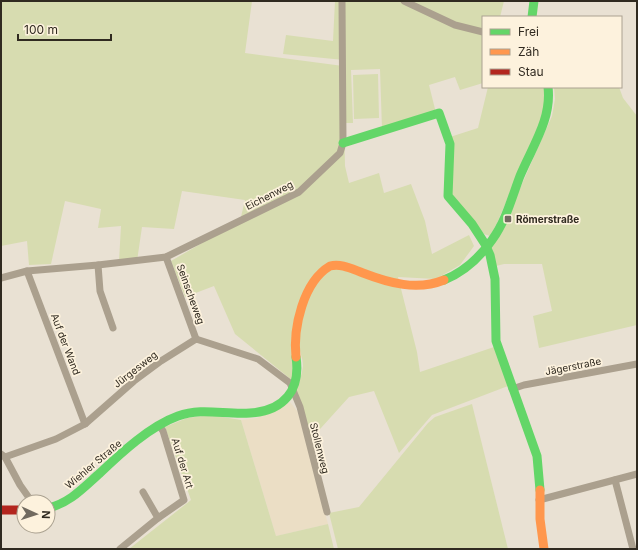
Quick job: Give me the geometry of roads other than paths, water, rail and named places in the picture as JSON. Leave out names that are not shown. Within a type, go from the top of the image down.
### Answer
[{"type":"main road","points":[[532,16],[534,1]]},
{"type":"main road","points":[[293,389],[297,382],[298,368],[295,338],[297,322],[315,280],[322,271],[330,265],[339,264],[350,267],[398,284],[432,285],[452,278],[464,271],[488,246],[496,234],[539,133],[547,111],[549,99],[548,88]]},
{"type":"main road","points":[[343,143],[439,113],[450,148],[447,186],[448,196],[477,229],[488,246],[494,266],[496,280],[494,326],[496,341],[536,456],[540,479],[540,519],[544,549]]},
{"type":"main road","name":"Wiehler Straße","points":[[56,506],[65,502],[77,493],[114,460],[159,425],[182,414],[200,411],[239,415],[250,415],[262,412],[285,401],[293,389]]},
{"type":"main road","points":[[1,510],[16,510]]},
{"type":"street","points":[[342,1],[343,143]]},
{"type":"street","points":[[404,1],[454,25],[482,32]]},
{"type":"street","name":"Eichenweg","points":[[1,278],[27,272],[166,257],[299,192],[340,153],[343,143]]},
{"type":"street","name":"Seinscheweg","points":[[166,257],[196,339]]},
{"type":"street","points":[[98,265],[100,291],[113,328]]},
{"type":"street","name":"Auf der Wand","points":[[27,272],[86,424]]},
{"type":"street","points":[[196,339],[258,359],[290,383],[293,389]]},
{"type":"street","name":"Jürgesweg","points":[[3,455],[56,439],[86,424],[134,381],[161,361],[196,339]]},
{"type":"street","name":"Jägerstraße","points":[[512,389],[524,385],[637,364]]},
{"type":"street","name":"Stollenweg","points":[[293,389],[300,407],[327,512]]},
{"type":"street","name":"Auf der Art","points":[[120,549],[158,518],[184,500],[163,431],[159,425]]},
{"type":"street","points":[[3,455],[26,494]]},
{"type":"street","points":[[539,500],[637,474]]},
{"type":"street","points":[[616,480],[634,549]]},
{"type":"street","points":[[143,492],[158,518]]},
{"type":"place","name":"Römerstraße","points":[[508,219]]}]
